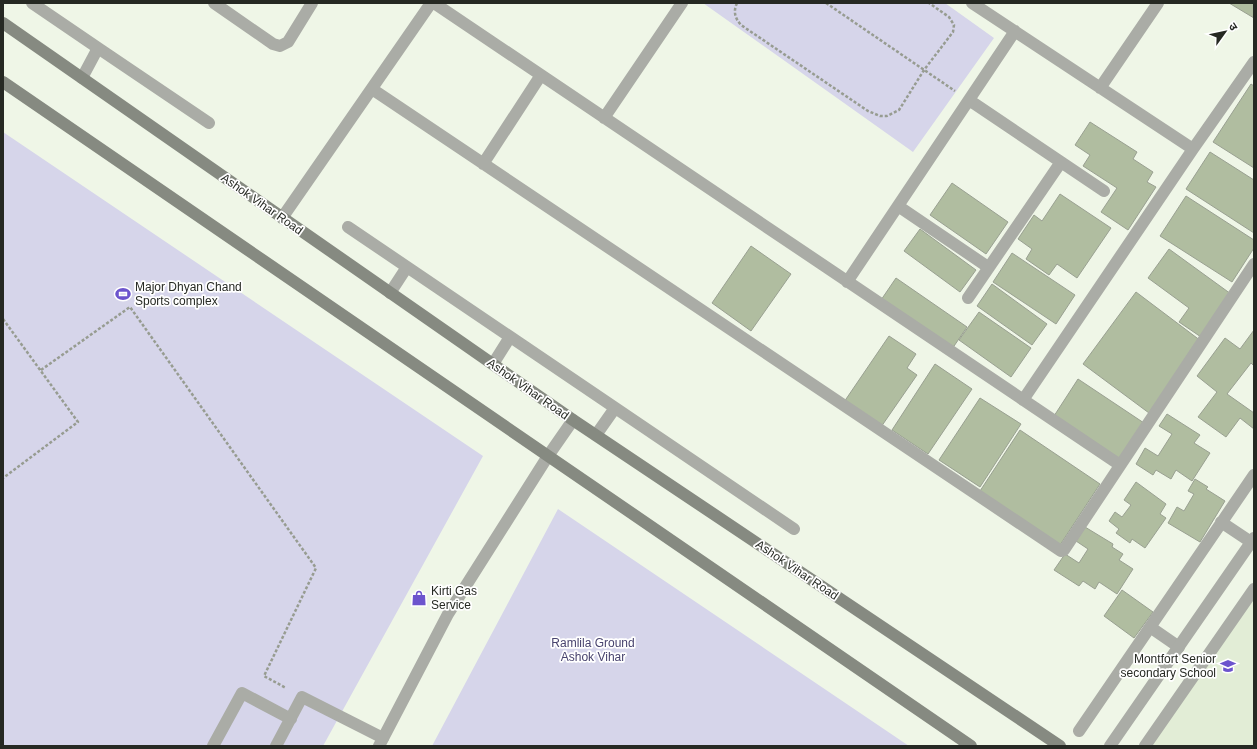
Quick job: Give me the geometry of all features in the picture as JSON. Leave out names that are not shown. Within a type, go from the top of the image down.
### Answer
[{"type":"main road","name":"Ashok Vihar Road","points":[[3,23],[596,436],[1060,746]]},
{"type":"main road","points":[[3,82],[971,746]]},
{"type":"street","points":[[32,3],[209,123]]},
{"type":"street","points":[[214,3],[273,44],[280,46],[288,42],[312,3]]},
{"type":"street","points":[[282,218],[433,3],[1120,465]]},
{"type":"street","points":[[604,118],[682,3]]},
{"type":"street","points":[[972,3],[1193,149]]},
{"type":"street","points":[[1100,88],[1158,3]]},
{"type":"street","points":[[847,282],[1014,31]]},
{"type":"street","points":[[82,78],[98,48]]},
{"type":"street","points":[[1023,400],[1193,149],[1254,62]]},
{"type":"street","points":[[483,164],[541,75]]},
{"type":"street","points":[[372,89],[1061,551],[1064,550],[1254,264]]},
{"type":"street","points":[[969,100],[1104,191]]},
{"type":"street","points":[[968,298],[1061,162]]},
{"type":"street","points":[[898,206],[988,267]]},
{"type":"street","points":[[348,227],[794,529]]},
{"type":"street","points":[[390,292],[406,267]]},
{"type":"street","points":[[493,364],[510,337]]},
{"type":"street","points":[[596,436],[615,408]]},
{"type":"street","points":[[276,746],[302,697],[381,742],[448,614],[548,456],[573,420]]},
{"type":"street","points":[[1079,731],[1254,475]]},
{"type":"street","points":[[1110,746],[1252,540],[1222,522]]},
{"type":"street","points":[[1145,746],[1254,590]]},
{"type":"street","points":[[1150,627],[1179,647]]},
{"type":"street","points":[[213,746],[242,693],[291,719]]},
{"type":"path","points":[[737,3],[735,7],[736,19],[742,25],[868,111],[880,116],[887,116],[899,110],[924,70],[953,32],[954,25],[949,17],[929,3]]},
{"type":"path","points":[[826,3],[969,100]]},
{"type":"path","points":[[41,370],[130,307],[316,568],[264,676],[302,697]]},
{"type":"path","points":[[3,319],[78,422],[3,478]]},
{"type":"shaded area","name":"Montfort Senior secondary School","points":[[1254,591],[1254,746],[1154,746],[1149,742]]},
{"type":"green space","points":[[703,3],[945,3],[994,38],[913,152]]},
{"type":"green space","name":"Major Dhyan Chand Sports complex","points":[[3,132],[483,456],[323,746],[3,746]]},
{"type":"green space","name":"Ramlila Ground Ashok Vihar","points":[[558,509],[909,746],[432,746]]},
{"type":"building","points":[[1229,3],[1254,3],[1254,18]]},
{"type":"building","points":[[1251,84],[1254,86],[1254,168],[1213,142]]},
{"type":"building","points":[[1090,122],[1137,152],[1133,159],[1153,172],[1147,182],[1156,187],[1128,230],[1101,212],[1117,188],[1083,166],[1090,155],[1075,145]]},
{"type":"building","points":[[1210,152],[1254,180],[1254,233],[1186,189]]},
{"type":"building","points":[[952,183],[1008,222],[986,254],[930,215]]},
{"type":"building","points":[[1060,194],[1111,228],[1077,278],[1057,264],[1049,275],[1026,259],[1032,249],[1018,239],[1034,215],[1042,221]]},
{"type":"building","points":[[1186,196],[1254,240],[1254,248],[1232,282],[1160,236]]},
{"type":"building","points":[[920,229],[976,270],[960,292],[904,251]]},
{"type":"building","points":[[751,246],[791,274],[751,331],[712,303]]},
{"type":"building","points":[[1169,249],[1231,294],[1201,337],[1179,322],[1189,308],[1148,278]]},
{"type":"building","points":[[1012,253],[1075,295],[1056,324],[993,282]]},
{"type":"building","points":[[896,278],[967,327],[952,349],[881,300]]},
{"type":"building","points":[[992,284],[1047,324],[1032,345],[977,306]]},
{"type":"building","points":[[1136,292],[1201,341],[1149,413],[1083,364]]},
{"type":"building","points":[[979,312],[1031,348],[1011,377],[959,340]]},
{"type":"building","points":[[1254,330],[1254,366],[1251,363],[1227,394],[1254,413],[1254,429],[1240,418],[1226,437],[1198,417],[1217,392],[1197,376],[1225,338],[1240,349]]},
{"type":"building","points":[[889,336],[916,354],[907,368],[917,375],[881,427],[844,402]]},
{"type":"building","points":[[935,364],[972,389],[928,454],[892,430]]},
{"type":"building","points":[[1078,379],[1144,423],[1119,460],[1054,416]]},
{"type":"building","points":[[980,398],[1021,424],[980,487],[939,460]]},
{"type":"building","points":[[1167,414],[1200,435],[1194,443],[1210,453],[1192,481],[1176,470],[1171,479],[1156,470],[1153,475],[1136,464],[1145,448],[1158,456],[1172,434],[1159,426]]},
{"type":"building","points":[[1020,430],[1100,484],[1060,545],[980,491]]},
{"type":"building","points":[[1195,479],[1208,487],[1206,489],[1225,501],[1200,542],[1168,523],[1177,507],[1184,511],[1194,494],[1188,491]]},
{"type":"building","points":[[1136,482],[1166,504],[1160,514],[1166,518],[1145,548],[1132,539],[1130,543],[1116,533],[1119,529],[1109,521],[1115,512],[1122,517],[1131,505],[1124,500]]},
{"type":"building","points":[[1085,527],[1113,544],[1112,547],[1123,554],[1119,560],[1133,569],[1117,594],[1099,582],[1095,589],[1083,581],[1079,586],[1054,570],[1065,554],[1079,563],[1088,549],[1076,541]]},
{"type":"building","points":[[1122,590],[1153,612],[1134,638],[1104,616]]},
{"type":"place","name":"Major Dhyan Chand Sports complex","points":[[123,294]]},
{"type":"place","name":"Kirti Gas Service","points":[[419,598]]},
{"type":"place","name":"Montfort Senior secondary School","points":[[1228,666]]}]
